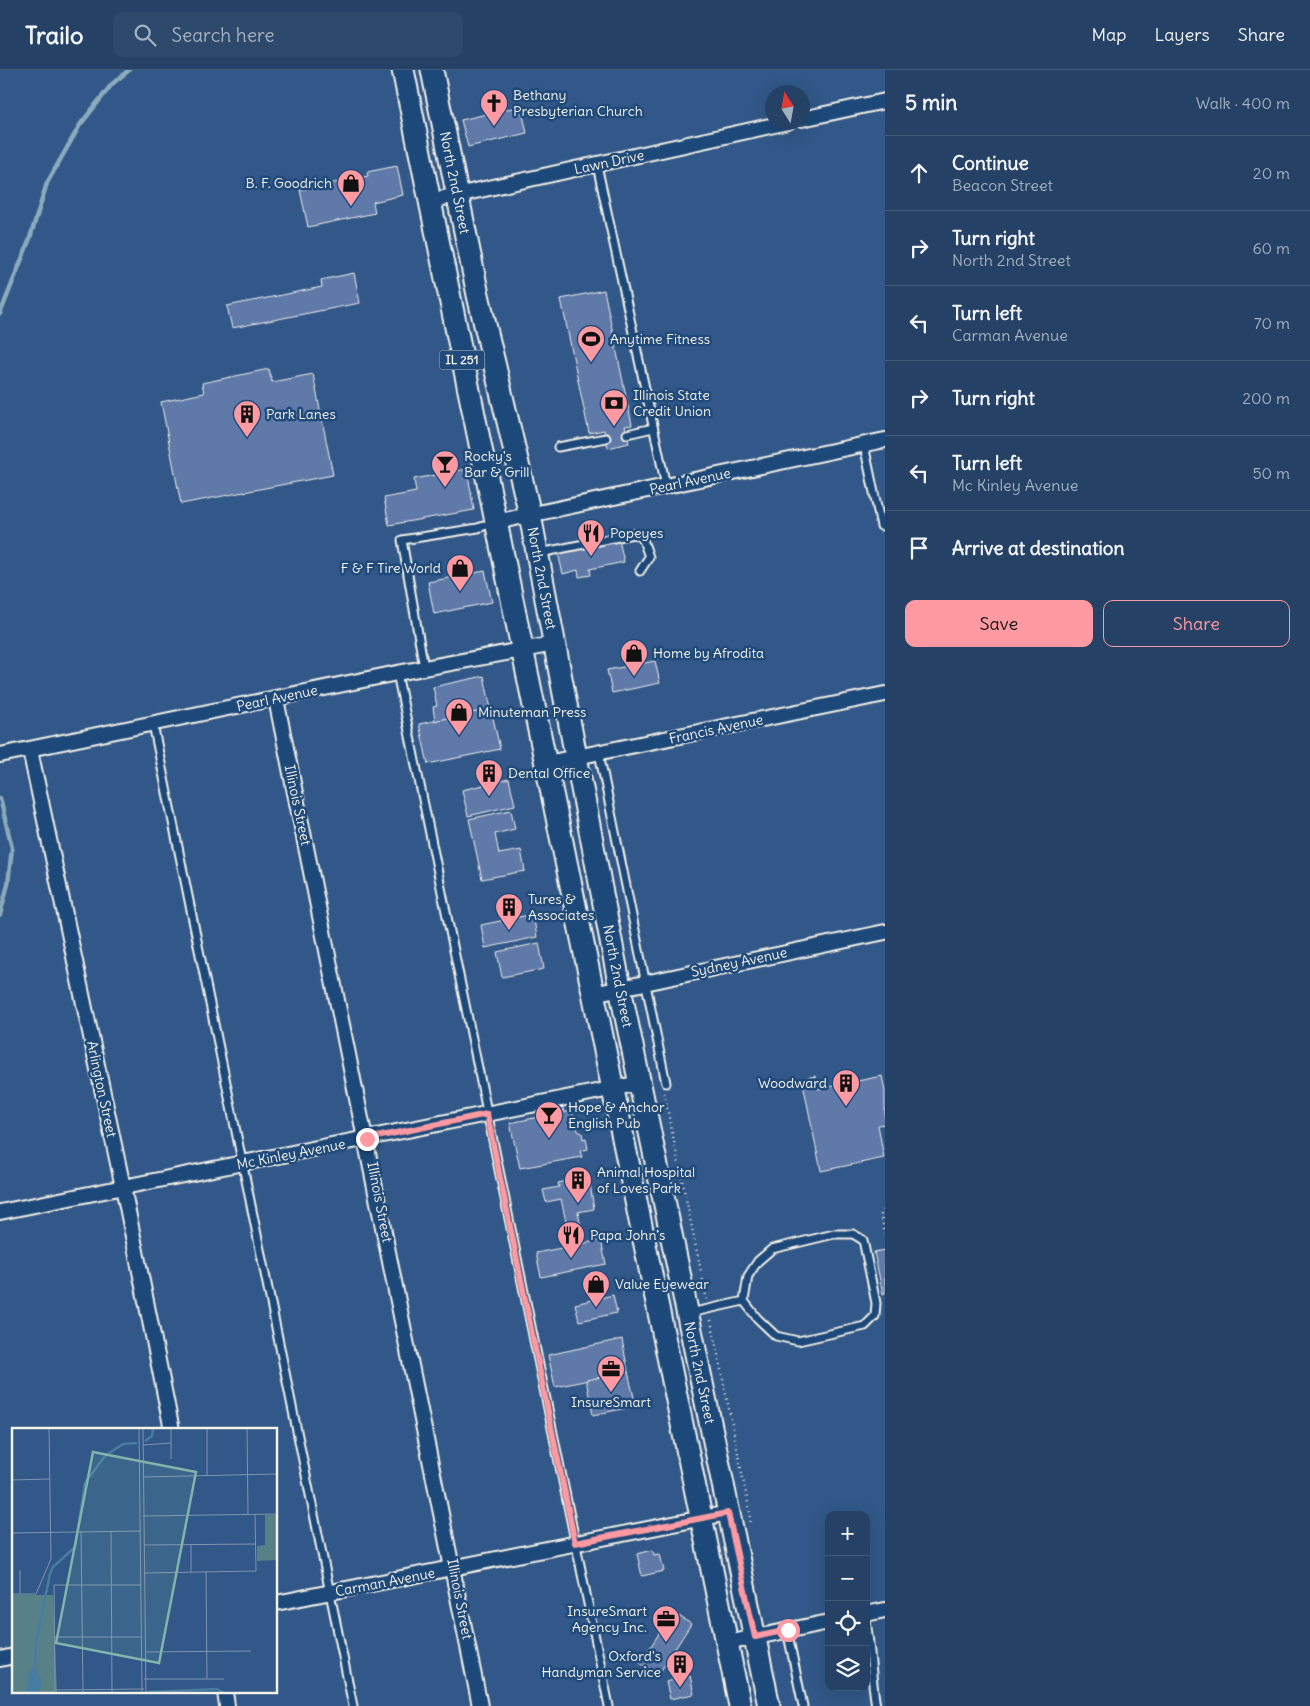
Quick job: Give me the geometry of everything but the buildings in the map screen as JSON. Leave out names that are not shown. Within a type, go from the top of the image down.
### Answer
[{"type":"main road","name":"North 2nd Street","points":[[403,70],[740,1706]]},
{"type":"main road","name":"North 2nd Street","points":[[432,70],[478,295],[530,515],[620,988],[769,1706]]},
{"type":"street","points":[[810,117],[885,101]]},
{"type":"street","name":"Lawn Drive","points":[[430,201],[765,127]]},
{"type":"street","name":"Pearl Avenue","points":[[495,522],[885,440]]},
{"type":"street","name":"Pearl Avenue","points":[[6,754],[397,673],[554,644]]},
{"type":"street","name":"Francis Avenue","points":[[547,763],[885,694]]},
{"type":"street","name":"Illinois Street","points":[[276,698],[454,1568],[480,1706]]},
{"type":"street","name":"Arlington Street","points":[[30,750],[124,1187],[172,1428]]},
{"type":"street","name":"Sydney Avenue","points":[[593,994],[885,932]]},
{"type":"street","name":"Mc Kinley Avenue","points":[[0,1212],[640,1083]]},
{"type":"street","name":"Carman Avenue","points":[[278,1603],[728,1513]]},
{"type":"street","points":[[870,1613],[885,1610]]},
{"type":"street","points":[[727,1643],[825,1623]]},
{"type":"lane","points":[[597,165],[666,486]]},
{"type":"lane","points":[[627,434],[653,428]]},
{"type":"lane","points":[[558,447],[606,438]]},
{"type":"lane","points":[[864,444],[880,526]]},
{"type":"lane","points":[[424,668],[402,540],[478,528],[495,522]]},
{"type":"lane","points":[[537,554],[633,534],[642,537],[649,557],[640,572]]},
{"type":"lane","points":[[397,673],[609,1706]]},
{"type":"lane","points":[[153,724],[241,1164],[354,1706]]},
{"type":"lane","points":[[599,753],[666,1083]]},
{"type":"lane","points":[[834,1234],[853,1234],[863,1240],[876,1303],[875,1316],[865,1326],[798,1341],[776,1336],[757,1318],[744,1301],[748,1276],[758,1261],[772,1249],[834,1234]]},
{"type":"lane","points":[[687,1314],[744,1301]]},
{"type":"lane","points":[[788,1630],[803,1706]]},
{"type":"lane","points":[[870,1641],[872,1651],[872,1686],[876,1706]]},
{"type":"path","points":[[664,1093],[750,1508],[750,1531]]},
{"type":"path","points":[[885,1205],[881,1215],[885,1234]]},
{"type":"waterway","points":[[0,314],[29,241],[47,183],[80,125],[112,84],[129,70]]},
{"type":"waterway","points":[[0,798],[12,848],[8,884],[0,915]]},
{"type":"place","name":"Bethany Presbyterian Church","points":[[494,127]]},
{"type":"place","name":"B. F. Goodrich","points":[[351,207]]},
{"type":"place","name":"Anytime Fitness","points":[[591,363]]},
{"type":"place","name":"Illinois State Credit Union","points":[[614,427]]},
{"type":"place","name":"Park Lanes","points":[[247,438]]},
{"type":"place","name":"Rocky's Bar & Grill","points":[[445,488]]},
{"type":"place","name":"Popeyes","points":[[591,557]]},
{"type":"place","name":"F & F Tire World","points":[[460,592]]},
{"type":"place","name":"Home by Afrodita","points":[[634,677]]},
{"type":"place","name":"Minuteman Press","points":[[459,736]]},
{"type":"place","name":"Dental Office","points":[[489,797]]},
{"type":"place","name":"Tures & Associates","points":[[509,931]]},
{"type":"place","name":"Woodward","points":[[846,1107]]},
{"type":"place","name":"Hope & Anchor English Pub","points":[[549,1139]]},
{"type":"place","name":"Animal Hospital of Loves Park","points":[[578,1204]]},
{"type":"place","name":"Papa John's","points":[[571,1259]]},
{"type":"place","name":"Value Eyewear","points":[[596,1308]]},
{"type":"place","name":"InsureSmart","points":[[611,1393]]},
{"type":"place","name":"InsureSmart Agency Inc.","points":[[666,1643]]},
{"type":"place","name":"Oxford's Handyman Service","points":[[680,1688]]},
{"type":"route","points":[[367,1139],[487,1114],[575,1543],[728,1513],[755,1637],[788,1630]]}]
